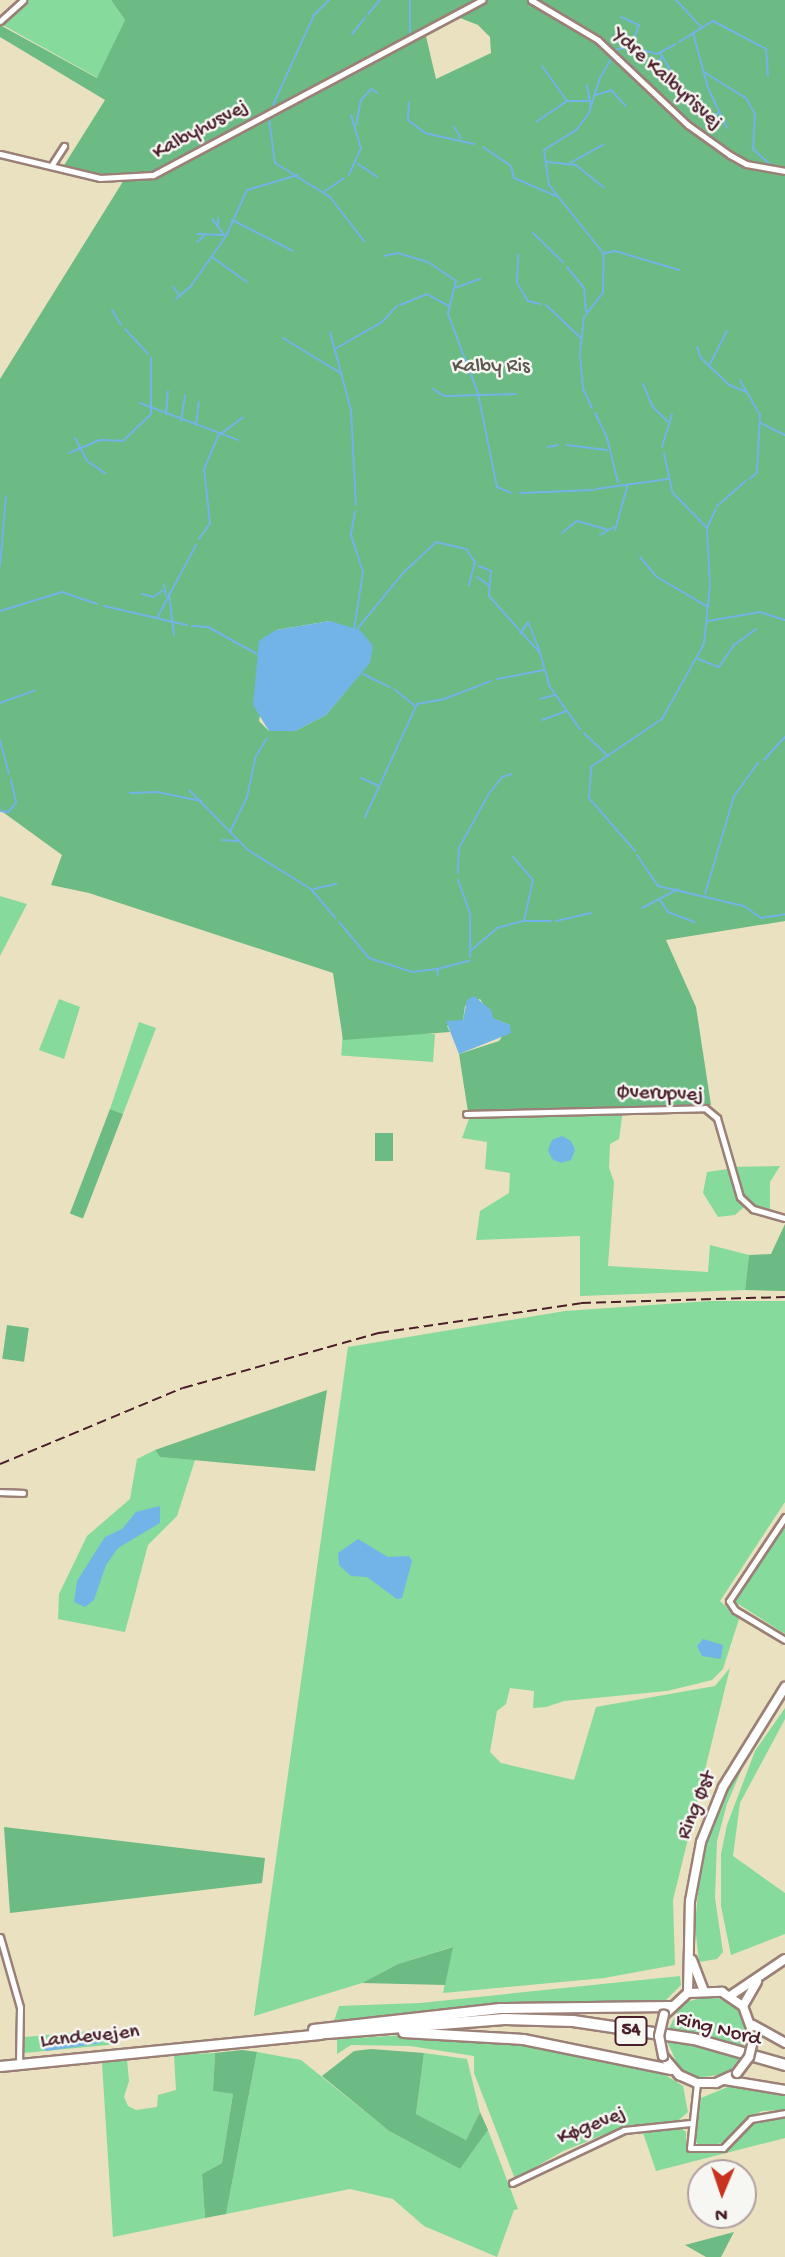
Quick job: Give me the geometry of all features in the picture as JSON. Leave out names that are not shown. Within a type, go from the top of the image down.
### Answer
[{"type":"highway","name":"Ring Nord","points":[[314,2034],[472,2021],[573,2025],[651,2034],[785,2067]]},
{"type":"main road","name":"Ring Øst","points":[[688,1993],[694,1871],[710,1814],[744,1747],[785,1687]]},
{"type":"main road","name":"Ring Øst","points":[[690,1954],[704,1989]]},
{"type":"main road","points":[[730,1996],[785,1959]]},
{"type":"main road","points":[[743,2006],[761,1977]]},
{"type":"main road","points":[[671,2069],[663,2056],[659,2036],[664,2015],[670,2006],[688,1993],[704,1989],[730,1996],[743,2006],[753,2025],[754,2037],[750,2057],[737,2073],[725,2080]]},
{"type":"main road","points":[[241,2040],[500,2008],[670,2006]]},
{"type":"main road","points":[[753,2025],[785,2043]]},
{"type":"main road","points":[[314,2034],[487,2034],[671,2069],[697,2083],[725,2080],[785,2090]]},
{"type":"main road","name":"54","points":[[241,2040],[314,2034]]},
{"type":"main road","name":"Landevejen","points":[[0,2066],[241,2040]]},
{"type":"street","points":[[0,21],[23,0]]},
{"type":"street","name":"Kalbyhusvej","points":[[0,154],[100,178],[140,178],[482,0]]},
{"type":"street","name":"Ydre Kalbyrisvej","points":[[531,0],[598,40],[688,125],[730,155],[746,164],[785,171]]},
{"type":"street","points":[[51,166],[64,146]]},
{"type":"street","name":"Øverupvej","points":[[467,1114],[705,1108],[717,1118],[740,1197],[753,1209],[785,1218]]},
{"type":"street","points":[[0,1492],[23,1493]]},
{"type":"street","points":[[785,1517],[729,1601],[735,1610],[785,1640]]},
{"type":"street","points":[[0,1937],[20,2007],[19,2063]]},
{"type":"street","points":[[697,2083],[690,2148],[715,2150],[730,2144],[751,2119],[785,2113]]},
{"type":"street","name":"Køgevej","points":[[512,2183],[624,2130],[691,2123]]},
{"type":"green space","points":[[27,0],[111,0],[125,20],[98,78],[1,24]]},
{"type":"green space","name":"Kalby Ris","points":[[111,0],[785,0],[785,921],[666,940],[696,1007],[711,1105],[468,1112],[459,1054],[499,1041],[510,1025],[492,1018],[480,999],[465,1006],[463,1020],[447,1026],[450,1032],[343,1040],[333,973],[89,893],[51,885],[62,855],[0,810],[0,379],[122,183],[121,177],[63,167],[105,100],[0,37],[0,25],[97,78],[125,20]],"holes":[[[455,16],[478,25],[490,37],[491,53],[436,79],[425,32]],[[330,621],[369,663],[326,715],[295,731],[269,731],[259,721],[276,630]]]},
{"type":"green space","points":[[0,896],[27,904],[0,956]]},
{"type":"green space","points":[[59,999],[80,1007],[64,1059],[39,1050]]},
{"type":"green space","points":[[139,1022],[156,1028],[123,1114],[110,1109]]},
{"type":"green space","points":[[343,1028],[435,1034],[433,1062],[341,1056]]},
{"type":"green space","points":[[110,1109],[123,1114],[83,1219],[70,1214]]},
{"type":"green space","points":[[623,1110],[619,1139],[610,1144],[609,1168],[614,1182],[608,1266],[708,1272],[710,1245],[749,1255],[745,1290],[580,1296],[580,1236],[476,1240],[480,1211],[509,1193],[510,1173],[485,1169],[487,1142],[462,1138],[470,1116]]},
{"type":"green space","points":[[375,1133],[393,1133],[393,1161],[375,1161]]},
{"type":"green space","points":[[780,1166],[770,1182],[770,1211],[746,1201],[733,1167]]},
{"type":"green space","points":[[728,1169],[744,1207],[735,1215],[718,1217],[703,1193],[707,1172]]},
{"type":"green space","points":[[785,1224],[785,1291],[745,1290],[749,1255],[771,1254]]},
{"type":"green space","points":[[710,1301],[785,1301],[785,1502],[720,1601],[739,1619],[723,1669],[712,1680],[667,1691],[564,1701],[546,1707],[533,1708],[534,1691],[510,1688],[506,1704],[497,1711],[490,1752],[501,1763],[574,1780],[596,1707],[715,1686],[730,1668],[673,1900],[675,1965],[604,1978],[443,1993],[452,1947],[398,1964],[362,1983],[254,2016],[348,1347],[565,1311]]},
{"type":"green space","points":[[7,1325],[29,1328],[24,1362],[2,1359]]},
{"type":"green space","points":[[327,1390],[315,1471],[160,1457],[155,1450]]},
{"type":"green space","points":[[155,1450],[160,1457],[195,1460],[177,1516],[148,1545],[125,1632],[58,1619],[59,1594],[87,1536],[130,1499],[137,1459]]},
{"type":"green space","points":[[785,1524],[785,1634],[732,1600]]},
{"type":"green space","points":[[785,1708],[785,1719],[740,1803],[733,1856],[785,1893],[785,1934],[731,1955],[721,1906],[721,1854],[727,1825],[755,1751]]},
{"type":"green space","points":[[750,1750],[727,1804],[717,1841],[715,1898],[723,1952],[717,1959],[699,1962],[695,1925],[701,1858],[716,1811]]},
{"type":"green space","points":[[4,1827],[265,1858],[262,1883],[10,1913]]},
{"type":"green space","points":[[453,1947],[445,1985],[362,1983],[398,1964]]},
{"type":"green space","points":[[680,1976],[681,1985],[666,2000],[501,2004],[334,2021],[339,2006],[420,2003]]},
{"type":"green space","points":[[713,1995],[742,2012],[747,2028],[743,2046],[668,2030],[682,2003]]},
{"type":"green space","points":[[102,2030],[118,2044],[24,2053],[25,2037]]},
{"type":"green space","points":[[425,2034],[520,2042],[662,2073],[683,2086],[688,2112],[679,2120],[623,2127],[563,2151],[515,2179],[474,2073],[474,2056],[410,2046],[351,2045],[337,2054],[337,2039]]},
{"type":"green space","points":[[667,2041],[740,2058],[727,2074],[695,2078],[680,2070]]},
{"type":"green space","points":[[371,2049],[424,2053],[416,2114],[466,2140],[480,2112],[488,2130],[460,2169],[389,2131],[322,2076],[354,2051]]},
{"type":"green space","points":[[242,2050],[257,2052],[226,2214],[205,2218],[202,2174],[222,2163],[233,2094],[213,2091],[215,2053]]},
{"type":"green space","points":[[257,2052],[301,2060],[389,2131],[460,2169],[488,2130],[518,2209],[514,2210],[497,2257],[424,2226],[393,2199],[350,2189],[226,2214]]},
{"type":"green space","points":[[215,2053],[213,2091],[233,2094],[222,2163],[202,2174],[205,2218],[113,2237],[102,2063],[127,2060],[129,2081],[124,2097],[128,2106],[136,2110],[157,2107],[158,2095],[176,2090],[174,2055]]},
{"type":"green space","points":[[424,2053],[467,2059],[480,2112],[466,2140],[416,2114]]},
{"type":"green space","points":[[735,2084],[785,2092],[785,2110],[762,2111],[750,2117],[728,2142],[701,2147],[694,2140],[701,2098]]},
{"type":"green space","points":[[764,2116],[785,2116],[785,2138],[703,2159],[687,2159],[687,2163],[656,2171],[642,2130],[680,2127],[686,2132],[686,2152],[714,2153],[732,2145],[752,2121]]},
{"type":"green space","points":[[734,2232],[721,2257],[706,2257],[685,2245]]},
{"type":"water","points":[[330,621],[360,630],[373,646],[370,663],[326,715],[295,731],[269,731],[253,705],[259,641],[276,630]]},
{"type":"water","points":[[474,996],[491,1010],[493,1018],[510,1025],[511,1033],[459,1054],[446,1021],[463,1020],[467,1000]]},
{"type":"water","points":[[562,1136],[571,1141],[575,1150],[571,1160],[561,1163],[552,1159],[548,1150],[552,1140]]},
{"type":"water","points":[[160,1506],[160,1523],[118,1548],[106,1565],[94,1600],[85,1607],[74,1602],[77,1581],[105,1537],[122,1529],[136,1512]]},
{"type":"water","points":[[358,1539],[388,1557],[409,1556],[412,1561],[402,1598],[397,1599],[367,1577],[351,1576],[339,1565],[338,1553]]},
{"type":"water","points":[[703,1639],[723,1645],[721,1659],[702,1656],[697,1646]]},
{"type":"water","points":[[102,2034],[101,2043],[46,2051],[41,2046],[45,2041]]},
{"type":"waterway","points":[[273,105],[314,15],[329,0]]},
{"type":"waterway","points":[[368,14],[380,0]]},
{"type":"waterway","points":[[410,0],[410,34]]},
{"type":"waterway","points":[[676,0],[701,27]]},
{"type":"waterway","points":[[621,17],[639,25],[631,47]]},
{"type":"waterway","points":[[352,34],[365,18]]},
{"type":"waterway","points":[[679,42],[713,21],[766,49],[768,76]]},
{"type":"waterway","points":[[693,33],[708,88],[727,128]]},
{"type":"waterway","points":[[617,49],[631,47],[657,54],[676,44]]},
{"type":"waterway","points":[[661,54],[680,87]]},
{"type":"waterway","points":[[592,408],[583,389],[580,354],[584,317],[603,293],[604,254],[549,185],[544,150],[577,129],[589,113],[600,78],[612,57]]},
{"type":"waterway","points":[[662,57],[658,62],[666,81]]},
{"type":"waterway","points":[[542,66],[567,101]]},
{"type":"waterway","points":[[704,72],[746,98],[755,114],[753,149],[771,165]]},
{"type":"waterway","points":[[587,85],[591,108]]},
{"type":"waterway","points":[[356,125],[361,100],[371,89],[378,93]]},
{"type":"waterway","points":[[596,95],[611,90],[626,106]]},
{"type":"waterway","points":[[536,122],[567,101],[588,101]]},
{"type":"waterway","points":[[409,102],[408,120],[425,133],[474,144]]},
{"type":"waterway","points":[[709,123],[719,112]]},
{"type":"waterway","points":[[349,175],[361,148],[351,116]]},
{"type":"waterway","points":[[269,119],[275,163],[330,197],[364,241]]},
{"type":"waterway","points":[[454,127],[461,138]]},
{"type":"waterway","points":[[570,163],[603,145]]},
{"type":"waterway","points":[[483,147],[511,166],[514,178],[556,196]]},
{"type":"waterway","points":[[547,162],[576,165],[604,188]]},
{"type":"waterway","points":[[358,164],[377,177]]},
{"type":"waterway","points":[[176,299],[191,286],[226,236],[247,190],[298,175]]},
{"type":"waterway","points":[[325,191],[344,178]]},
{"type":"waterway","points":[[218,218],[218,227]]},
{"type":"waterway","points":[[212,219],[224,235]]},
{"type":"waterway","points":[[232,220],[293,251]]},
{"type":"waterway","points":[[533,233],[563,262]]},
{"type":"waterway","points":[[197,234],[224,235]]},
{"type":"waterway","points":[[197,242],[204,236]]},
{"type":"waterway","points":[[605,253],[615,251],[679,270]]},
{"type":"waterway","points":[[384,256],[398,253],[428,262],[456,281],[448,314],[478,393],[497,487],[511,493]]},
{"type":"waterway","points":[[518,255],[517,283],[528,301],[541,304]]},
{"type":"waterway","points":[[212,257],[247,282]]},
{"type":"waterway","points":[[567,267],[584,288],[586,312]]},
{"type":"waterway","points":[[455,288],[480,279]]},
{"type":"waterway","points":[[173,287],[180,296]]},
{"type":"waterway","points":[[400,305],[427,294],[449,306]]},
{"type":"waterway","points":[[546,305],[581,338]]},
{"type":"waterway","points":[[335,349],[382,322],[397,306]]},
{"type":"waterway","points":[[112,310],[121,325]]},
{"type":"waterway","points":[[125,329],[148,354]]},
{"type":"waterway","points":[[710,364],[727,331]]},
{"type":"waterway","points":[[330,332],[351,410],[356,505]]},
{"type":"waterway","points":[[283,338],[339,372]]},
{"type":"waterway","points":[[697,347],[701,358],[729,385],[746,392]]},
{"type":"waterway","points":[[69,453],[100,440],[123,441],[151,414],[151,357]]},
{"type":"waterway","points":[[740,380],[760,415],[757,473],[749,479]]},
{"type":"waterway","points":[[643,384],[653,407],[668,422]]},
{"type":"waterway","points":[[433,389],[444,396],[516,394]]},
{"type":"waterway","points":[[166,414],[168,391]]},
{"type":"waterway","points":[[181,421],[185,395]]},
{"type":"waterway","points":[[196,425],[199,402]]},
{"type":"waterway","points":[[140,403],[238,440]]},
{"type":"waterway","points":[[595,413],[607,438],[618,482]]},
{"type":"waterway","points":[[662,447],[672,414]]},
{"type":"waterway","points":[[199,539],[210,523],[204,469],[218,436],[243,417]]},
{"type":"waterway","points":[[761,423],[785,435]]},
{"type":"waterway","points":[[75,438],[87,461],[105,473]]},
{"type":"waterway","points":[[548,447],[558,445]]},
{"type":"waterway","points":[[567,445],[607,450]]},
{"type":"waterway","points":[[664,453],[672,492],[707,528]]},
{"type":"waterway","points":[[596,489],[668,479]]},
{"type":"waterway","points":[[717,506],[746,481]]},
{"type":"waterway","points":[[615,530],[628,484]]},
{"type":"waterway","points":[[520,493],[593,490]]},
{"type":"waterway","points":[[0,566],[6,496]]},
{"type":"waterway","points":[[635,851],[589,798],[591,767],[662,719],[704,644],[710,585],[707,528],[716,509]]},
{"type":"waterway","points":[[354,629],[363,572],[351,534],[355,511]]},
{"type":"waterway","points":[[562,533],[577,521],[608,530]]},
{"type":"waterway","points":[[600,535],[614,527]]},
{"type":"waterway","points":[[358,628],[403,573],[436,542],[466,549],[475,562],[469,585]]},
{"type":"waterway","points":[[157,618],[196,545]]},
{"type":"waterway","points":[[640,557],[657,577],[708,607]]},
{"type":"waterway","points":[[479,566],[491,571],[489,596],[540,653],[550,687],[580,729]]},
{"type":"waterway","points":[[477,577],[490,586]]},
{"type":"waterway","points":[[164,585],[166,596]]},
{"type":"waterway","points":[[142,594],[153,597],[162,591]]},
{"type":"waterway","points":[[0,611],[62,592],[97,604]]},
{"type":"waterway","points":[[169,594],[174,635]]},
{"type":"waterway","points":[[104,606],[187,625]]},
{"type":"waterway","points":[[708,621],[760,612],[785,620]]},
{"type":"waterway","points":[[520,634],[528,622],[540,651]]},
{"type":"waterway","points":[[192,626],[208,627],[257,654]]},
{"type":"waterway","points":[[698,659],[719,667],[734,645],[756,629]]},
{"type":"waterway","points":[[497,679],[544,670]]},
{"type":"waterway","points":[[363,674],[390,687]]},
{"type":"waterway","points":[[365,817],[417,704],[444,699],[491,681]]},
{"type":"waterway","points":[[394,689],[415,706]]},
{"type":"waterway","points":[[0,703],[35,690]]},
{"type":"waterway","points":[[540,699],[555,695]]},
{"type":"waterway","points":[[542,720],[567,711]]},
{"type":"waterway","points":[[584,733],[608,756]]},
{"type":"waterway","points":[[764,760],[785,737]]},
{"type":"waterway","points":[[230,832],[247,797],[255,758],[267,738]]},
{"type":"waterway","points":[[0,740],[9,774]]},
{"type":"waterway","points":[[705,894],[734,796],[758,763]]},
{"type":"waterway","points":[[458,873],[459,848],[488,795],[502,777],[512,774]]},
{"type":"waterway","points":[[361,778],[379,786]]},
{"type":"waterway","points":[[0,811],[8,812],[16,803],[11,780]]},
{"type":"waterway","points":[[189,790],[248,850],[311,889],[335,918]]},
{"type":"waterway","points":[[130,793],[157,792],[201,801]]},
{"type":"waterway","points":[[222,840],[238,841]]},
{"type":"waterway","points":[[637,855],[658,886],[744,906],[761,918],[785,914]]},
{"type":"waterway","points":[[513,857],[533,880],[524,921]]},
{"type":"waterway","points":[[458,880],[470,913],[470,957]]},
{"type":"waterway","points":[[314,889],[336,884]]},
{"type":"waterway","points":[[642,908],[678,889]]},
{"type":"waterway","points":[[660,900],[668,912],[694,922]]},
{"type":"waterway","points":[[556,921],[591,913]]},
{"type":"waterway","points":[[470,951],[497,928],[524,921],[551,921]]},
{"type":"waterway","points":[[339,922],[369,958],[412,972],[437,969]]},
{"type":"waterway","points":[[438,975],[437,969],[470,961]]},
{"type":"railway","points":[[0,1464],[183,1388],[379,1333],[581,1303],[785,1297]]}]
